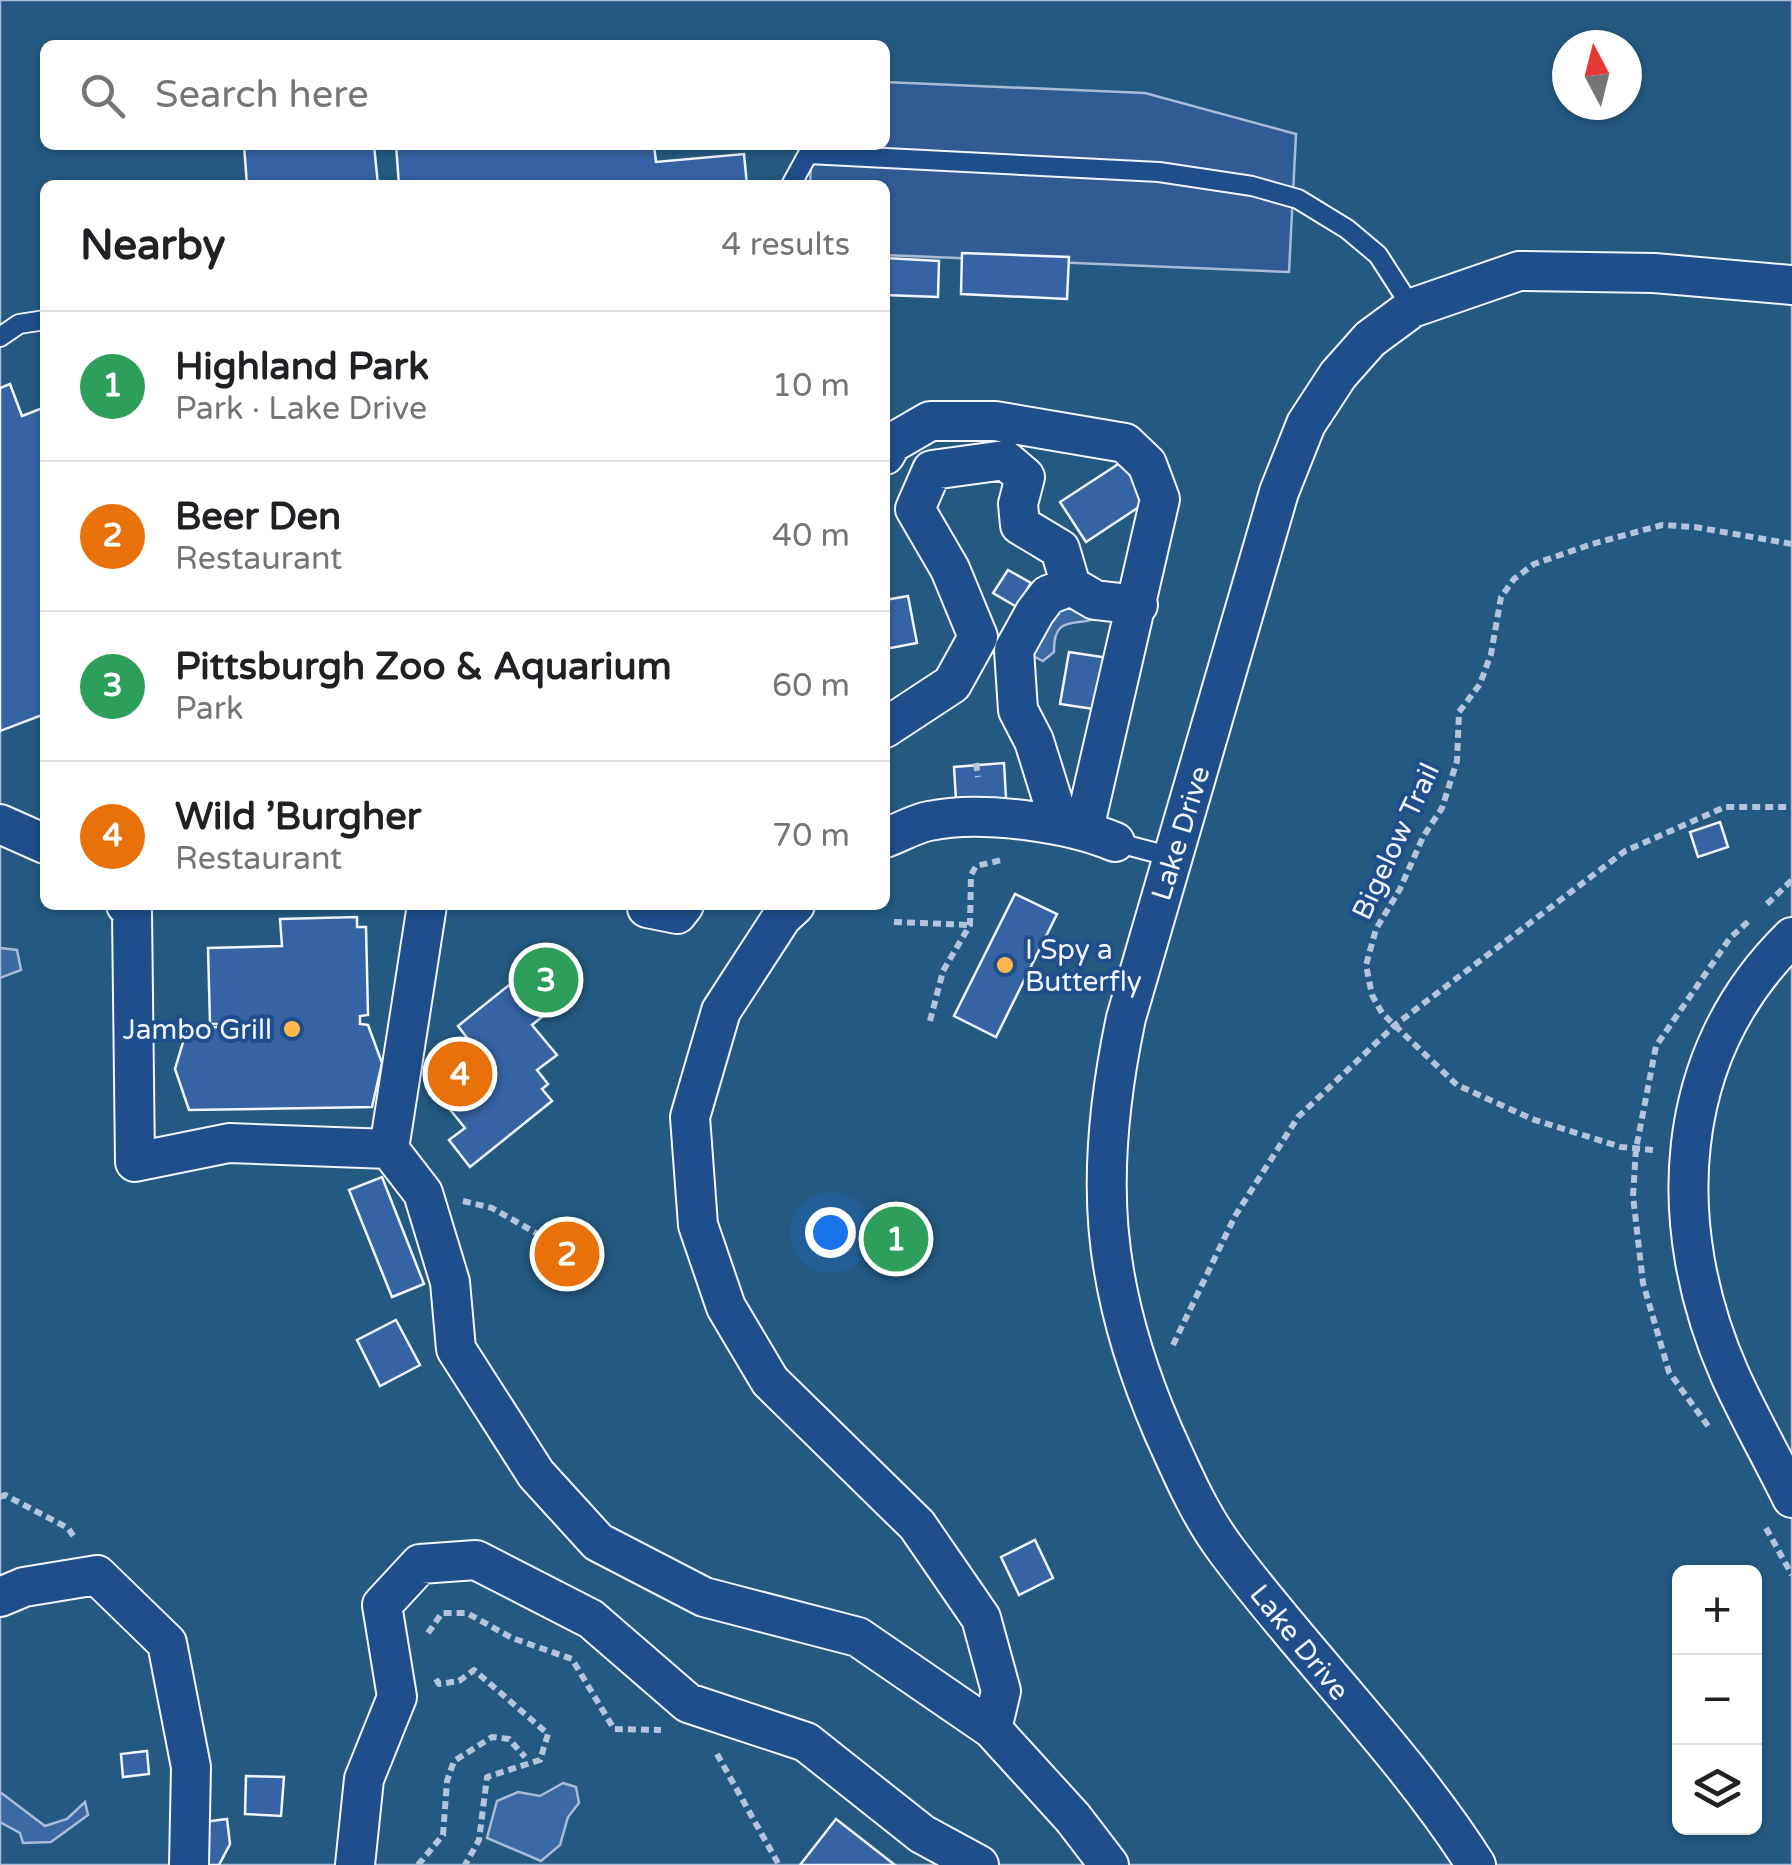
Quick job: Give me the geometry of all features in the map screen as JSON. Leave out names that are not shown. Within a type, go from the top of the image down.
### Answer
[{"type":"street","name":"Lake Drive","points":[[1476,1865],[1413,1777],[1261,1595],[1195,1504],[1137,1370],[1112,1276],[1106,1217],[1107,1135],[1114,1075],[1126,1018],[1279,492],[1306,424],[1338,375],[1370,339],[1412,308],[1519,271],[1654,273],[1792,286]]},
{"type":"street","points":[[890,445],[930,421],[996,421],[1124,443],[1147,464],[1160,499],[1086,832]]},
{"type":"street","points":[[890,725],[952,684],[978,637],[950,568],[915,510],[932,470],[1006,460],[1025,477],[1018,504],[1020,525],[1060,549],[1071,586],[1096,600],[1138,605]]},
{"type":"street","points":[[1071,586],[1048,595],[1014,650],[1018,710],[1086,832]]},
{"type":"street","points":[[890,836],[930,821],[982,818],[1086,832]]},
{"type":"street","points":[[0,824],[40,842]]},
{"type":"street","points":[[134,910],[135,1162],[230,1143],[389,1149]]},
{"type":"street","points":[[426,910],[389,1149],[423,1193],[450,1282],[456,1349],[536,1474],[598,1542],[704,1597],[858,1636],[992,1729],[1073,1818],[1109,1865]]},
{"type":"street","points":[[656,910],[677,914],[680,910]]},
{"type":"street","points":[[790,910],[721,1010],[690,1117],[698,1225],[726,1306],[770,1381],[917,1525],[981,1618],[1001,1691],[992,1729]]},
{"type":"street","points":[[1792,937],[1766,962],[1734,1010],[1706,1068],[1692,1118],[1689,1230],[1700,1288],[1729,1373],[1792,1498]]},
{"type":"street","points":[[355,1865],[364,1779],[397,1697],[382,1605],[420,1564],[476,1560],[591,1619],[688,1703],[806,1742],[922,1834],[979,1865]]},
{"type":"street","points":[[0,1597],[24,1587],[97,1576],[167,1643],[190,1767],[188,1865]]},
{"type":"lane","points":[[794,180],[808,154],[1159,172],[1252,186],[1298,199],[1347,229],[1378,254],[1412,308]]},
{"type":"lane","points":[[0,337],[19,324],[40,321]]},
{"type":"lane","points":[[1086,832],[1172,856]]},
{"type":"path","name":"Bigelow Trail","points":[[1690,1154],[1621,1147],[1532,1119],[1457,1085],[1382,1013],[1372,996],[1366,965],[1376,930],[1422,838],[1442,808],[1457,761],[1459,712],[1480,684],[1491,654],[1501,598],[1514,579],[1549,559],[1662,524],[1792,544]]},
{"type":"path","points":[[1171,1361],[1173,1345],[1235,1216],[1298,1117],[1394,1025],[1626,851],[1725,806],[1792,806]]},
{"type":"path","points":[[930,1022],[943,971],[970,926],[971,875],[976,866],[1008,858]]},
{"type":"path","points":[[894,922],[970,926]]},
{"type":"path","points":[[423,1193],[492,1208],[552,1242]]},
{"type":"path","points":[[0,1497],[5,1495],[68,1528],[97,1576]]},
{"type":"path","points":[[428,1648],[427,1634],[442,1613],[467,1613],[512,1638],[572,1659],[614,1728],[661,1730],[688,1703],[780,1865]]},
{"type":"path","points":[[434,1673],[439,1684],[459,1682],[474,1670],[548,1734],[540,1760],[487,1776],[479,1840],[465,1865]]},
{"type":"path","points":[[418,1865],[443,1835],[447,1781],[454,1761],[492,1737],[510,1739],[526,1758]]},
{"type":"shaded area","points":[[0,0],[1792,0],[1792,1865],[0,1865]]},
{"type":"shaded area","points":[[890,82],[1145,93],[1296,134],[1289,272],[890,255],[890,180],[810,180],[812,150],[890,150]]},
{"type":"shaded area","points":[[1073,598],[1102,616],[1063,626],[1055,639],[1054,652],[1043,661],[1025,652],[1052,607]]},
{"type":"shaded area","points":[[0,948],[17,950],[21,970],[0,978]]},
{"type":"shaded area","points":[[563,1783],[576,1787],[579,1803],[568,1817],[560,1845],[541,1861],[487,1838],[497,1801],[518,1792],[540,1796]]},
{"type":"shaded area","points":[[0,1792],[45,1826],[67,1819],[85,1802],[88,1815],[51,1842],[23,1843],[20,1833],[0,1822]]},
{"type":"building","points":[[244,150],[374,150],[378,180],[247,180]]},
{"type":"building","points":[[396,150],[655,150],[656,162],[744,154],[747,180],[399,180]]},
{"type":"building","points":[[962,253],[1069,257],[1067,299],[961,294]]},
{"type":"building","points":[[890,258],[939,261],[938,297],[890,295]]},
{"type":"building","points":[[10,384],[22,416],[40,409],[40,716],[0,731],[0,388]]},
{"type":"building","points":[[1123,461],[1148,501],[1086,542],[1060,502]]},
{"type":"building","points":[[1008,570],[1031,583],[1017,607],[993,593]]},
{"type":"building","points":[[908,596],[917,643],[890,648],[890,599]]},
{"type":"building","points":[[1069,652],[1115,659],[1107,711],[1060,704]]},
{"type":"building","points":[[1004,763],[1006,798],[956,800],[954,767]]},
{"type":"building","points":[[1720,822],[1728,847],[1698,857],[1690,832]]},
{"type":"building","name":"I Spy a Butterfly","points":[[1015,894],[1057,914],[996,1037],[954,1016]]},
{"type":"building","points":[[357,917],[357,927],[366,927],[368,1015],[360,1016],[360,1024],[368,1025],[382,1063],[372,1107],[189,1110],[175,1069],[187,1029],[218,1027],[210,1024],[208,948],[282,946],[280,919]]},
{"type":"building","points":[[519,977],[548,1012],[532,1025],[557,1055],[537,1070],[548,1084],[542,1089],[552,1101],[470,1167],[449,1140],[465,1128],[425,1079],[471,1043],[458,1026]]},
{"type":"building","points":[[382,1177],[424,1284],[392,1297],[349,1190]]},
{"type":"building","points":[[396,1320],[420,1365],[380,1386],[357,1340]]},
{"type":"building","points":[[1035,1540],[1053,1578],[1019,1595],[1001,1557]]},
{"type":"building","points":[[147,1751],[149,1774],[123,1777],[121,1754]]},
{"type":"building","points":[[246,1776],[284,1777],[281,1816],[245,1814]]},
{"type":"building","points":[[227,1819],[230,1844],[219,1865],[192,1865],[195,1823]]},
{"type":"building","points":[[836,1819],[895,1865],[800,1865]]},
{"type":"place","name":"I Spy a Butterfly","points":[[1005,965]]},
{"type":"place","name":"Pittsburgh Zoo & Aquarium","points":[[546,980]]},
{"type":"place","name":"Jambo Grill","points":[[292,1029]]},
{"type":"place","name":"Wild ’Burgher","points":[[460,1074]]},
{"type":"place","name":"Highland Park","points":[[896,1239]]},
{"type":"place","name":"Beer Den","points":[[567,1254]]}]
